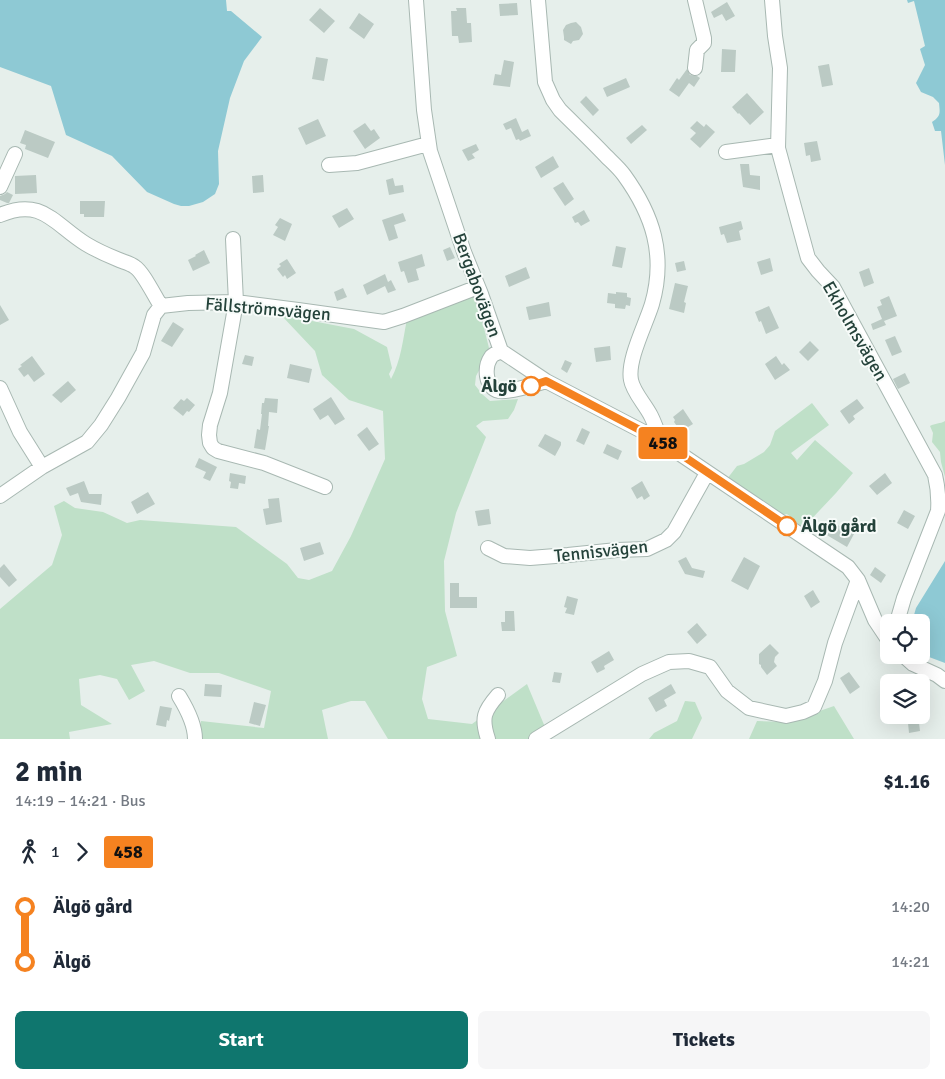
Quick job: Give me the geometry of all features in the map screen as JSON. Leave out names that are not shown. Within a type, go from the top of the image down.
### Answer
[{"type":"street","name":"Bergabovägen","points":[[416,0],[428,144],[464,252],[501,351],[546,381],[661,441],[848,567],[858,580],[880,628]]},
{"type":"street","points":[[538,0],[545,82],[553,100],[560,110],[623,174],[642,203],[654,232],[657,253],[655,290],[652,305],[630,366],[631,381],[635,392],[652,418],[661,441]]},
{"type":"street","points":[[695,0],[704,38],[704,44],[696,53],[695,68]]},
{"type":"street","name":"Ekholmsvägen","points":[[772,0],[774,36],[780,68],[778,145],[808,258],[833,287],[935,475],[939,489],[938,511],[899,614]]},
{"type":"street","points":[[329,165],[357,163],[428,144]]},
{"type":"street","points":[[726,152],[778,145]]},
{"type":"street","points":[[0,187],[15,154]]},
{"type":"street","points":[[0,216],[10,211],[27,209],[39,211],[85,243],[136,267],[161,306],[154,314],[142,353],[101,425],[86,442],[42,467],[0,496]]},
{"type":"street","points":[[233,239],[236,302],[220,393],[210,425],[210,443],[218,452],[264,463],[325,487]]},
{"type":"street","name":"Fällströmsvägen","points":[[161,306],[188,302],[236,302],[384,322],[478,287]]},
{"type":"street","points":[[501,351],[492,356],[487,366],[487,378],[491,386],[499,391],[531,386],[546,381]]},
{"type":"street","points":[[0,388],[20,432],[42,467]]},
{"type":"street","name":"Tennisvägen","points":[[488,548],[504,556],[530,558],[647,549],[666,540],[674,532],[707,473]]},
{"type":"street","points":[[536,739],[642,674],[669,662],[689,661],[710,667],[727,692],[749,708],[786,716],[814,707],[825,681],[835,643],[858,580]]},
{"type":"street","points":[[913,664],[937,675],[945,681]]},
{"type":"street","points":[[488,739],[484,714],[498,695]]},
{"type":"street","points":[[179,696],[194,728],[195,739]]},
{"type":"green space","points":[[472,296],[478,304],[489,348],[476,376],[475,385],[490,401],[518,399],[508,419],[483,421],[476,426],[486,437],[456,513],[444,561],[445,611],[457,656],[427,667],[422,699],[428,719],[472,724],[527,684],[550,739],[388,739],[365,701],[351,701],[322,710],[328,739],[199,739],[201,721],[264,728],[271,691],[219,673],[190,673],[154,661],[131,665],[145,691],[129,700],[117,679],[100,675],[79,679],[81,705],[112,724],[69,732],[70,739],[0,739],[0,609],[52,565],[62,535],[54,506],[64,501],[75,508],[103,512],[127,523],[140,520],[236,527],[287,564],[298,578],[309,580],[332,571],[351,536],[385,459],[383,411],[349,400],[322,375],[315,351],[281,315],[354,329],[387,347],[392,368],[389,374],[391,379],[399,357],[407,319]]},
{"type":"green space","points":[[812,403],[829,425],[791,453],[797,460],[815,440],[853,473],[803,528],[787,514],[781,515],[727,479],[737,466],[764,452],[770,445],[775,431]]},
{"type":"green space","points":[[945,421],[945,477],[940,452],[932,442],[933,433],[930,426]]},
{"type":"green space","points":[[685,701],[695,702],[702,718],[692,739],[649,739],[654,733],[677,721]]},
{"type":"green space","points":[[834,706],[854,739],[749,739],[757,721],[788,722]]},
{"type":"water","points":[[0,0],[226,0],[227,11],[231,11],[262,37],[244,61],[230,98],[218,151],[219,184],[215,194],[203,202],[189,206],[174,204],[147,192],[112,156],[66,135],[51,86],[0,67]]},
{"type":"water","points":[[907,0],[945,0],[945,165],[941,131],[935,131],[932,122],[939,114],[939,103],[933,97],[921,92],[916,83],[925,65],[920,49],[925,46],[914,1],[908,3]]},
{"type":"water","points":[[945,561],[945,663],[930,657],[930,614],[914,614],[916,608]]},
{"type":"building","points":[[727,2],[735,16],[726,21],[722,14],[714,18],[711,12]]},
{"type":"building","points":[[517,3],[518,15],[500,16],[499,4]]},
{"type":"building","points":[[320,8],[335,21],[324,33],[309,20]]},
{"type":"building","points":[[456,8],[466,8],[467,23],[471,23],[472,42],[459,43],[458,36],[452,36],[451,11],[457,11]]},
{"type":"building","points":[[359,13],[374,24],[364,39],[349,28]]},
{"type":"building","points":[[576,22],[581,27],[583,34],[579,40],[573,41],[571,44],[564,40],[563,30],[566,25]]},
{"type":"building","points":[[722,49],[736,50],[735,72],[721,72]]},
{"type":"building","points":[[316,57],[328,59],[324,81],[312,79]]},
{"type":"building","points":[[504,60],[514,62],[510,87],[493,85],[495,74],[501,75]]},
{"type":"building","points":[[829,64],[833,85],[822,87],[818,66]]},
{"type":"building","points":[[687,69],[690,75],[700,78],[694,87],[689,83],[679,97],[669,90],[677,78],[679,80]]},
{"type":"building","points":[[626,78],[630,87],[607,97],[603,88]]},
{"type":"building","points":[[747,93],[764,112],[750,125],[732,107]]},
{"type":"building","points":[[586,96],[599,110],[593,116],[580,102]]},
{"type":"building","points":[[516,118],[522,132],[528,129],[531,136],[520,141],[519,139],[516,140],[511,128],[506,130],[503,124]]},
{"type":"building","points":[[318,119],[326,136],[306,145],[298,128]]},
{"type":"building","points":[[697,121],[704,127],[706,124],[715,132],[700,148],[690,139],[696,133],[690,128]]},
{"type":"building","points":[[365,123],[371,131],[374,129],[380,138],[365,149],[353,131]]},
{"type":"building","points":[[642,125],[647,130],[631,144],[626,138]]},
{"type":"building","points":[[25,130],[55,142],[48,158],[25,149],[26,145],[20,143]]},
{"type":"building","points":[[817,141],[821,160],[811,162],[810,155],[806,156],[804,143]]},
{"type":"building","points":[[476,144],[479,150],[472,154],[475,158],[468,161],[462,150]]},
{"type":"building","points":[[553,156],[559,167],[541,178],[535,167]]},
{"type":"building","points":[[740,164],[749,164],[750,175],[760,176],[760,190],[743,187]]},
{"type":"building","points":[[36,175],[37,193],[15,194],[15,176]]},
{"type":"building","points":[[263,175],[264,192],[253,193],[252,176]]},
{"type":"building","points":[[393,178],[395,186],[403,185],[404,192],[389,195],[386,180]]},
{"type":"building","points":[[563,182],[574,199],[565,206],[553,188]]},
{"type":"building","points":[[7,192],[13,195],[9,203],[0,200],[0,196]]},
{"type":"building","points":[[80,201],[105,201],[104,217],[84,217],[84,214],[80,214]]},
{"type":"building","points":[[347,208],[354,219],[339,228],[332,216]]},
{"type":"building","points":[[584,210],[590,221],[581,226],[578,222],[575,223],[572,217]]},
{"type":"building","points":[[403,213],[406,221],[394,225],[398,238],[389,241],[382,220]]},
{"type":"building","points":[[280,218],[292,224],[285,241],[273,235],[278,227],[275,225]]},
{"type":"building","points":[[741,221],[743,229],[739,231],[741,240],[727,243],[724,234],[721,235],[719,227]]},
{"type":"building","points":[[616,246],[626,248],[622,268],[612,266]]},
{"type":"building","points":[[450,247],[455,258],[447,261],[443,250]]},
{"type":"building","points":[[204,250],[210,263],[193,271],[188,260]]},
{"type":"building","points":[[422,254],[425,266],[416,269],[419,280],[408,283],[404,271],[401,272],[398,262]]},
{"type":"building","points":[[770,258],[773,271],[761,275],[757,262]]},
{"type":"building","points":[[287,259],[296,273],[287,279],[277,269],[281,266],[279,264]]},
{"type":"building","points":[[684,261],[686,270],[677,272],[675,263]]},
{"type":"building","points":[[526,267],[530,278],[509,287],[505,276]]},
{"type":"building","points":[[869,268],[874,283],[864,287],[859,272]]},
{"type":"building","points":[[385,274],[388,282],[391,280],[396,290],[388,293],[385,286],[367,295],[363,285]]},
{"type":"building","points":[[675,283],[688,286],[684,302],[686,303],[684,313],[669,309]]},
{"type":"building","points":[[343,288],[347,297],[337,301],[334,292]]},
{"type":"building","points":[[616,292],[627,293],[627,297],[631,298],[630,306],[626,305],[625,309],[615,308],[615,304],[607,303],[608,293],[616,294]]},
{"type":"building","points":[[889,296],[897,316],[884,321],[886,325],[873,330],[871,324],[882,319],[877,307],[882,305],[880,300]]},
{"type":"building","points":[[549,302],[551,316],[529,320],[526,307]]},
{"type":"building","points":[[0,305],[9,320],[0,325]]},
{"type":"building","points":[[769,306],[779,328],[766,334],[755,312]]},
{"type":"building","points":[[173,322],[184,329],[172,347],[161,341]]},
{"type":"building","points":[[895,336],[902,352],[892,356],[885,340]]},
{"type":"building","points":[[810,341],[819,350],[808,361],[799,352]]},
{"type":"building","points":[[610,346],[611,360],[596,362],[594,348]]},
{"type":"building","points":[[245,355],[254,357],[252,366],[242,364]]},
{"type":"building","points":[[32,356],[45,374],[34,382],[28,374],[24,377],[18,369],[22,366],[20,365]]},
{"type":"building","points":[[776,356],[782,365],[784,363],[790,370],[775,380],[765,364]]},
{"type":"building","points":[[565,360],[572,363],[567,373],[561,369]]},
{"type":"building","points":[[290,364],[312,369],[309,383],[287,378]]},
{"type":"building","points":[[905,373],[910,383],[898,389],[893,379]]},
{"type":"building","points":[[68,381],[76,390],[61,403],[52,395]]},
{"type":"building","points":[[331,397],[345,419],[335,425],[328,415],[320,420],[313,409]]},
{"type":"building","points":[[187,398],[195,405],[183,416],[173,408],[181,399],[184,401]]},
{"type":"building","points":[[265,398],[278,399],[277,413],[269,412],[265,450],[254,448],[257,429],[260,430],[262,403],[264,403]]},
{"type":"building","points":[[857,399],[864,408],[853,416],[855,419],[849,424],[840,411]]},
{"type":"building","points":[[683,409],[693,424],[683,430],[681,427],[679,429],[673,417]]},
{"type":"building","points":[[367,427],[379,444],[369,451],[357,435]]},
{"type":"building","points":[[582,428],[590,432],[584,445],[576,441]]},
{"type":"building","points":[[545,434],[561,442],[555,456],[538,446]]},
{"type":"building","points":[[607,444],[622,451],[618,460],[603,453]]},
{"type":"building","points":[[199,458],[217,467],[210,481],[203,478],[206,472],[195,467]]},
{"type":"building","points":[[230,473],[246,476],[245,484],[239,483],[238,489],[230,488]]},
{"type":"building","points":[[885,473],[892,483],[877,495],[869,486]]},
{"type":"building","points":[[84,481],[89,494],[102,494],[101,505],[81,502],[78,493],[70,496],[66,488]]},
{"type":"building","points":[[642,481],[650,496],[644,500],[642,496],[637,499],[631,488]]},
{"type":"building","points":[[148,492],[155,504],[137,514],[131,502]]},
{"type":"building","points":[[279,498],[282,522],[266,525],[263,509],[269,508],[268,499]]},
{"type":"building","points":[[489,509],[491,524],[478,526],[475,511]]},
{"type":"building","points":[[904,510],[915,516],[908,529],[897,523]]},
{"type":"building","points":[[832,522],[854,534],[847,547],[825,534]]},
{"type":"building","points":[[320,542],[324,554],[304,561],[300,548]]},
{"type":"building","points":[[686,557],[692,568],[705,571],[703,578],[685,574],[678,561]]},
{"type":"building","points":[[744,557],[760,566],[748,590],[731,581]]},
{"type":"building","points":[[4,564],[17,580],[9,587],[0,577],[0,568]]},
{"type":"building","points":[[875,567],[886,575],[881,583],[870,575]]},
{"type":"building","points":[[450,583],[459,583],[459,597],[477,597],[477,608],[450,608]]},
{"type":"building","points":[[813,590],[820,602],[811,608],[804,596]]},
{"type":"building","points":[[567,596],[578,599],[574,615],[565,613],[567,608],[564,607]]},
{"type":"building","points":[[505,611],[514,611],[515,631],[502,631],[501,622],[505,622]]},
{"type":"building","points":[[697,623],[707,635],[697,644],[687,632]]},
{"type":"building","points":[[770,644],[779,653],[775,657],[774,662],[777,666],[767,675],[759,664],[759,654]]},
{"type":"building","points":[[609,651],[614,660],[604,666],[605,669],[597,673],[591,662]]},
{"type":"building","points":[[554,672],[562,673],[560,683],[552,682]]},
{"type":"building","points":[[849,672],[860,687],[850,694],[840,678]]},
{"type":"building","points":[[205,684],[222,685],[221,697],[204,696]]},
{"type":"building","points":[[671,684],[676,693],[664,700],[667,706],[656,712],[648,698]]},
{"type":"building","points":[[254,702],[266,705],[260,726],[249,723]]},
{"type":"building","points":[[160,706],[172,708],[166,727],[156,725]]},
{"type":"building","points":[[908,724],[919,724],[920,731],[909,733]]},
{"type":"bus line","name":"458","points":[[531,386],[546,381],[661,441],[787,526]]},
{"type":"place","name":"Älgö","points":[[531,386]]},
{"type":"place","name":"Älgö gård","points":[[787,526]]}]
